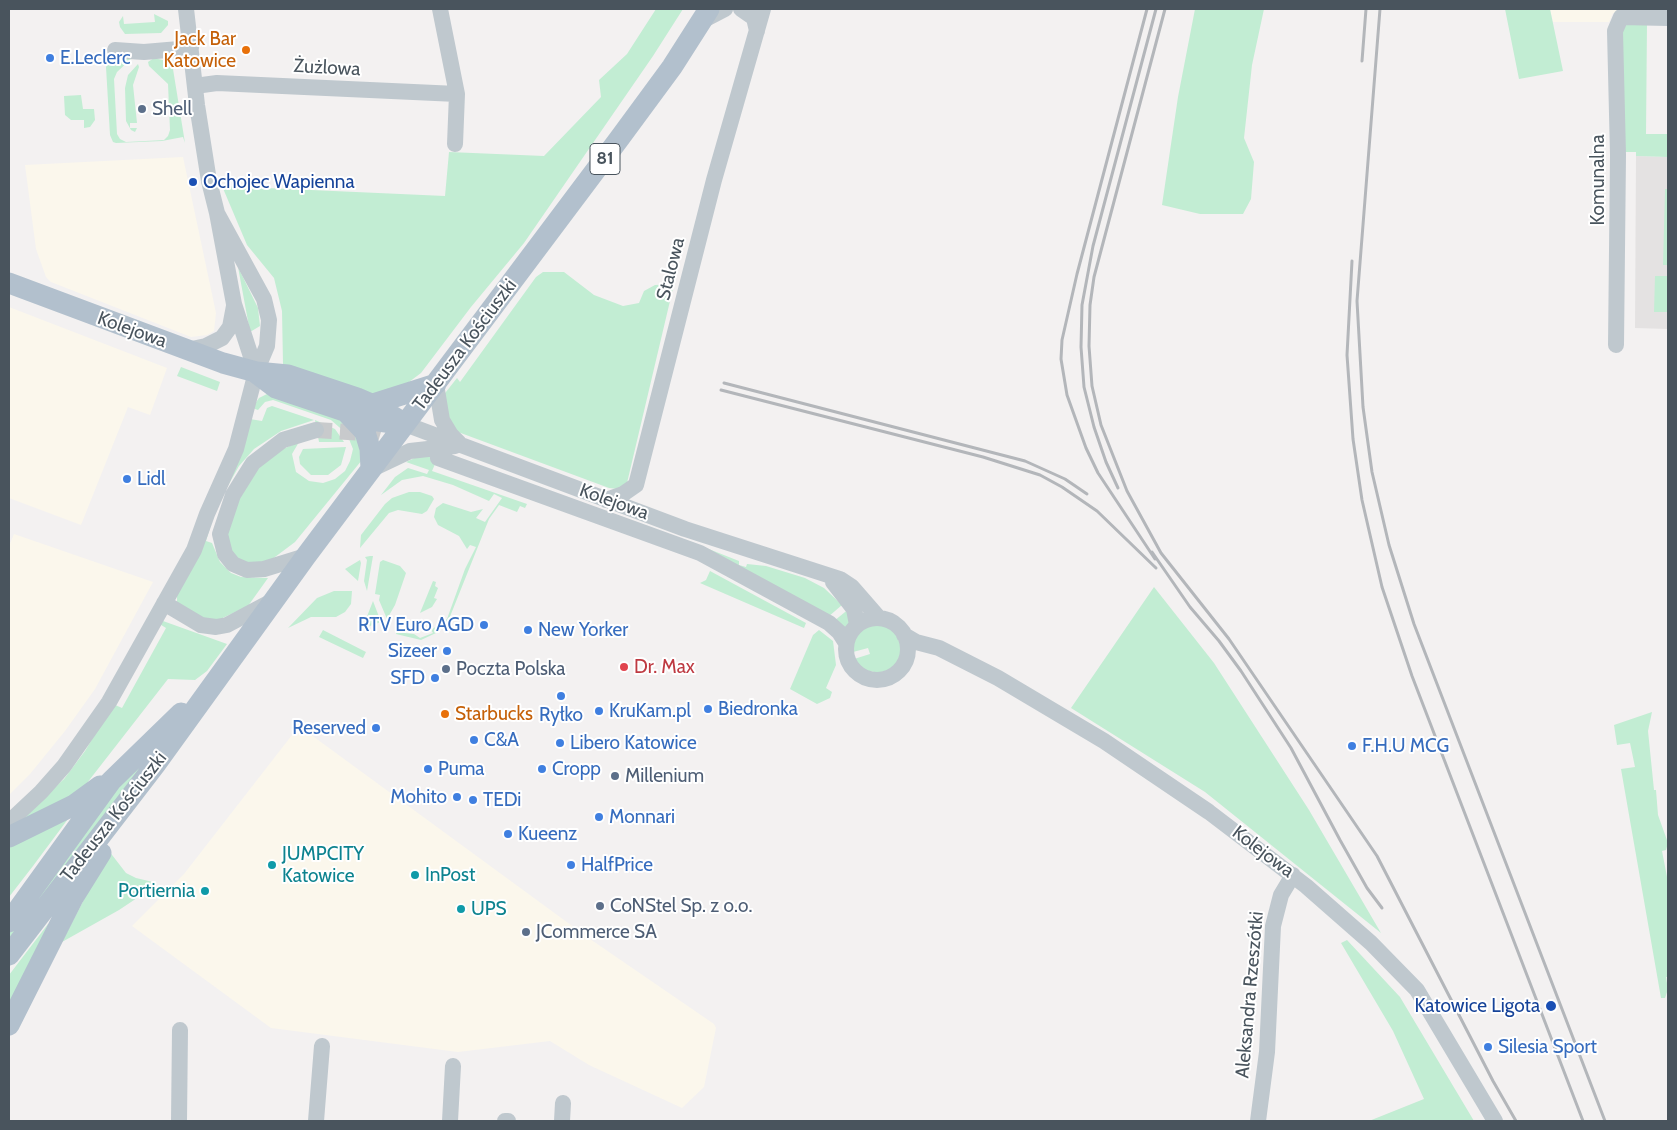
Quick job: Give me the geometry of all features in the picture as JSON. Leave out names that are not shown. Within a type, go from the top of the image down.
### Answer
[{"type":"main road","name":"Tadeusza Kościuszki","points":[[9,955],[155,766],[277,599],[306,556],[620,139],[672,68],[705,15]]},
{"type":"main road","name":"Kolejowa","points":[[9,283],[187,350],[256,372],[288,375],[373,404],[405,424]]},
{"type":"main road","name":"Kolejowa","points":[[256,372],[276,388],[371,420],[405,424]]},
{"type":"main road","points":[[373,404],[436,384]]},
{"type":"main road","points":[[345,411],[365,432],[370,449],[371,469]]},
{"type":"main road","name":"Tadeusza Kościuszki","points":[[9,922],[111,781],[218,678]]},
{"type":"main road","points":[[9,837],[74,805],[93,792],[131,760]]},
{"type":"main road","points":[[9,1025],[74,898],[155,766]]},
{"type":"street","points":[[186,9],[204,156],[234,304],[256,372]]},
{"type":"street","points":[[440,9],[458,94],[455,144]]},
{"type":"street","points":[[705,15],[725,9]]},
{"type":"street","points":[[741,9],[754,18],[756,31]]},
{"type":"street","name":"Stalowa","points":[[636,485],[714,180],[763,9]]},
{"type":"street","name":"Komunalna","points":[[1616,345],[1618,154],[1615,31],[1621,17],[1668,18]]},
{"type":"street","points":[[115,50],[144,52],[191,48]]},
{"type":"street","name":"Żużlowa","points":[[195,86],[216,83],[458,94]]},
{"type":"street","points":[[9,822],[41,792],[64,766],[109,702],[194,550],[207,514],[233,457],[256,372],[267,346],[268,320],[264,299],[217,213]]},
{"type":"street","points":[[187,350],[214,343],[226,334],[234,304]]},
{"type":"street","points":[[267,346],[274,365],[288,375]]},
{"type":"street","points":[[436,384],[442,420],[451,435],[463,446]]},
{"type":"street","name":"Kolejowa","points":[[405,424],[648,515],[840,579],[852,588],[879,618]]},
{"type":"street","points":[[306,556],[264,569],[247,570],[233,564],[225,554],[220,534],[230,500],[253,463],[283,440],[316,430]]},
{"type":"street","points":[[371,469],[410,452],[445,446],[463,446]]},
{"type":"street","points":[[438,458],[700,553],[829,623],[846,642],[849,663],[854,670],[866,678],[875,680],[889,677],[898,672],[904,663],[908,648],[904,635],[896,625],[879,618],[867,619],[857,625],[846,642]]},
{"type":"street","points":[[606,500],[623,494],[636,485],[640,504],[648,515]]},
{"type":"street","name":"Kolejowa","points":[[825,574],[851,603],[856,614],[857,625]]},
{"type":"street","points":[[164,603],[201,625],[216,627],[227,625],[277,599]]},
{"type":"street","name":"Kolejowa","points":[[904,635],[916,642],[939,648],[1014,687],[1128,756],[1209,812],[1293,875],[1371,943],[1416,990],[1495,1121]]},
{"type":"street","name":"Kolejowa","points":[[904,663],[919,656],[960,660]]},
{"type":"street","name":"Aleksandra Rzeszótki","points":[[1258,1121],[1267,1052],[1273,926],[1281,895],[1293,875]]},
{"type":"street","points":[[180,1030],[180,1121]]},
{"type":"street","points":[[316,1121],[322,1046]]},
{"type":"street","points":[[450,1121],[453,1066]]},
{"type":"street","points":[[562,1121],[563,1103]]},
{"type":"shaded area","points":[[1550,9],[1635,9],[1634,13],[1613,13],[1609,22],[1553,22]]},
{"type":"shaded area","points":[[1636,156],[1668,157],[1668,329],[1635,328]]},
{"type":"shaded area","points":[[183,157],[216,313],[214,331],[207,335],[191,337],[51,282],[46,277],[36,249],[25,165]]},
{"type":"shaded area","points":[[9,307],[167,368],[150,415],[128,407],[81,525],[9,498]]},
{"type":"shaded area","points":[[14,534],[153,582],[95,689],[65,731],[30,774],[9,795],[9,546]]},
{"type":"shaded area","points":[[299,726],[590,939],[714,1024],[716,1028],[704,1087],[682,1108],[589,1065],[550,1041],[458,1052],[271,1028],[132,926],[184,874]]},
{"type":"green space","points":[[656,9],[683,9],[653,56],[524,243],[471,307],[421,373],[401,388],[371,397],[283,364],[282,311],[274,278],[247,245],[222,186],[445,196],[449,152],[544,156],[601,97],[599,80],[627,54]]},
{"type":"green space","points":[[1195,9],[1264,9],[1252,65],[1244,138],[1254,162],[1251,199],[1243,214],[1200,214],[1162,205],[1178,97]]},
{"type":"green space","points":[[1505,9],[1550,9],[1563,71],[1519,79]]},
{"type":"green space","points":[[154,14],[168,21],[168,25],[161,33],[125,34],[120,27],[119,22],[123,16],[124,24],[155,22]]},
{"type":"green space","points":[[1624,22],[1647,23],[1646,134],[1668,134],[1668,157],[1636,156],[1636,152],[1624,152],[1618,32]]},
{"type":"green space","points":[[130,58],[117,72],[114,79],[117,134],[120,139],[126,142],[164,140],[168,136],[170,130],[168,84],[149,66],[148,62],[154,58],[167,61],[173,69],[185,143],[183,137],[162,141],[116,143],[113,142],[110,135],[106,67],[111,59]]},
{"type":"green space","points":[[138,64],[139,67],[133,85],[137,123],[130,123],[130,128],[137,128],[135,132],[131,130],[126,121],[125,88],[128,75]]},
{"type":"green space","points":[[81,95],[83,109],[94,109],[95,120],[90,127],[84,128],[84,120],[71,120],[65,115],[64,96]]},
{"type":"green space","points":[[1665,189],[1668,189],[1668,265],[1663,265]]},
{"type":"green space","points":[[238,267],[258,308],[260,326],[250,332]]},
{"type":"green space","points":[[543,272],[564,272],[594,295],[623,306],[639,303],[644,291],[655,285],[674,284],[627,483],[618,489],[609,488],[458,432],[449,422],[442,397],[457,378],[460,382],[536,277]]},
{"type":"green space","points":[[1655,276],[1668,276],[1668,312],[1654,312]]},
{"type":"green space","points":[[181,367],[220,382],[217,391],[177,376]]},
{"type":"green space","points":[[267,394],[354,423],[362,460],[295,542],[271,560],[253,565],[231,556],[226,525],[238,495],[267,456],[299,442],[292,454],[296,472],[309,481],[323,483],[335,479],[345,471],[353,449],[347,434],[331,420],[273,400],[265,402],[258,410],[252,408],[259,398]]},
{"type":"green space","points":[[272,406],[314,420],[281,431],[254,449],[239,466],[217,505],[206,541],[212,543],[220,562],[231,573],[241,577],[268,578],[248,606],[212,623],[177,603],[177,593],[250,419],[262,421],[267,408]]},
{"type":"green space","points":[[315,420],[335,429],[344,442],[319,442]]},
{"type":"green space","points":[[346,447],[341,465],[328,475],[311,475],[300,464],[299,457],[303,449]]},
{"type":"green space","points":[[440,453],[432,471],[527,504],[525,508],[520,506],[517,512],[499,505],[489,519],[449,619],[436,633],[421,640],[396,634],[398,627],[405,633],[414,634],[420,638],[433,633],[431,630],[447,619],[465,569],[476,547],[470,545],[467,549],[459,536],[438,525],[434,517],[436,508],[443,503],[471,512],[483,509],[476,518],[485,522],[502,498],[494,494],[489,501],[453,485],[423,476],[402,480],[381,495],[395,477],[408,468],[427,474],[429,470],[406,462],[419,456]]},
{"type":"green space","points":[[409,492],[420,492],[432,496],[434,499],[427,511],[422,514],[398,510],[389,513],[360,548],[361,535],[385,504],[392,498]]},
{"type":"green space","points":[[696,544],[739,561],[739,565],[746,567],[747,564],[766,566],[805,578],[824,588],[842,605],[828,617]]},
{"type":"green space","points":[[373,556],[367,591],[364,581],[367,560],[365,557]]},
{"type":"green space","points":[[360,560],[361,563],[358,581],[345,569]]},
{"type":"green space","points":[[383,560],[400,566],[406,573],[395,605],[387,619],[379,600],[380,595],[375,594],[380,562]]},
{"type":"green space","points":[[710,571],[806,623],[804,628],[700,583],[706,580]]},
{"type":"green space","points":[[433,581],[436,582],[435,586],[438,588],[434,598],[437,599],[432,607],[420,613]]},
{"type":"green space","points":[[1154,587],[1214,663],[1309,810],[1381,933],[1205,792],[1071,708]]},
{"type":"green space","points":[[334,591],[352,591],[351,604],[345,612],[336,617],[311,617],[288,628],[317,598]]},
{"type":"green space","points":[[373,601],[381,622],[370,626],[366,619]]},
{"type":"green space","points":[[850,608],[850,624],[847,631],[834,621]]},
{"type":"green space","points":[[163,621],[227,644],[207,671],[195,680],[168,679],[73,801],[10,827],[64,779],[85,751],[113,704],[122,708],[166,628],[158,623]]},
{"type":"green space","points":[[875,625],[885,626],[894,631],[901,645],[900,655],[896,664],[888,670],[879,673],[864,670],[854,659],[870,654],[868,648],[853,652],[852,649],[857,634],[865,628]]},
{"type":"green space","points":[[323,630],[366,652],[363,658],[319,637]]},
{"type":"green space","points":[[819,630],[833,641],[836,665],[826,688],[832,692],[830,698],[817,704],[790,689],[813,635]]},
{"type":"green space","points":[[1652,712],[1648,731],[1654,790],[1656,790],[1658,815],[1668,843],[1666,850],[1662,851],[1668,882],[1668,977],[1666,977],[1668,989],[1665,998],[1661,998],[1621,769],[1635,767],[1630,743],[1617,745],[1614,725]]},
{"type":"green space","points":[[149,757],[9,944],[9,931],[120,783]]},
{"type":"green space","points":[[68,819],[33,866],[9,897],[9,843]]},
{"type":"green space","points":[[109,851],[126,873],[136,878],[153,882],[137,898],[119,910],[62,942]]},
{"type":"green space","points":[[48,925],[9,1008],[9,975]]},
{"type":"green space","points":[[1347,940],[1400,997],[1474,1121],[1369,1121],[1424,1099],[1393,1031],[1341,943]]},
{"type":"tunnel","points":[[316,430],[362,433],[401,445]]},
{"type":"railway","points":[[1147,9],[1077,274],[1062,340],[1061,359],[1067,395],[1086,448],[1098,473],[1155,559]]},
{"type":"railway","points":[[1118,488],[1106,462],[1094,427],[1084,387],[1081,347],[1082,305],[1093,246],[1156,9]]},
{"type":"railway","points":[[1165,9],[1094,277],[1090,305],[1089,346],[1092,386],[1101,425],[1127,491],[1161,553],[1229,639],[1377,856],[1493,1081],[1516,1121]]},
{"type":"railway","points":[[1362,61],[1366,9]]},
{"type":"railway","points":[[1380,9],[1357,301],[1363,407],[1372,472],[1389,545],[1414,624],[1605,1121]]},
{"type":"railway","points":[[1352,261],[1347,355],[1353,439],[1362,500],[1382,587],[1412,676],[1583,1121]]},
{"type":"railway","points":[[724,383],[1025,461],[1065,479],[1087,494]]},
{"type":"railway","points":[[721,390],[983,457],[1040,475],[1062,487],[1097,511],[1156,568]]},
{"type":"railway","points":[[1152,552],[1190,607],[1241,671],[1291,748],[1367,888],[1382,908]]},
{"type":"place","name":"Jack Bar Katowice","points":[[246,50]]},
{"type":"place","name":"E.Leclerc","points":[[50,58]]},
{"type":"place","name":"Shell","points":[[142,109]]},
{"type":"place","name":"Ochojec Wapienna","points":[[193,182]]},
{"type":"place","name":"Lidl","points":[[127,479]]},
{"type":"place","name":"RTV Euro AGD","points":[[484,625]]},
{"type":"place","name":"New Yorker","points":[[528,630]]},
{"type":"place","name":"Sizeer","points":[[447,651]]},
{"type":"place","name":"Dr. Max","points":[[624,667]]},
{"type":"place","name":"Poczta Polska","points":[[446,669]]},
{"type":"place","name":"SFD","points":[[435,678]]},
{"type":"place","name":"Ryłko","points":[[561,696]]},
{"type":"place","name":"Biedronka","points":[[708,709]]},
{"type":"place","name":"KruKam.pl","points":[[599,711]]},
{"type":"place","name":"Starbucks","points":[[445,714]]},
{"type":"place","name":"Reserved","points":[[376,728]]},
{"type":"place","name":"C&A","points":[[474,740]]},
{"type":"place","name":"Libero Katowice","points":[[560,743]]},
{"type":"place","name":"F.H.U MCG","points":[[1352,746]]},
{"type":"place","name":"Puma","points":[[428,769]]},
{"type":"place","name":"Cropp","points":[[542,769]]},
{"type":"place","name":"Millenium","points":[[615,776]]},
{"type":"place","name":"Mohito","points":[[457,797]]},
{"type":"place","name":"TEDi","points":[[473,800]]},
{"type":"place","name":"Monnari","points":[[599,817]]},
{"type":"place","name":"Kueenz","points":[[508,834]]},
{"type":"place","name":"JUMPCITY Katowice","points":[[272,865]]},
{"type":"place","name":"HalfPrice","points":[[571,865]]},
{"type":"place","name":"InPost","points":[[415,875]]},
{"type":"place","name":"Portiernia","points":[[205,891]]},
{"type":"place","name":"CoNStel Sp. z o.o.","points":[[600,906]]},
{"type":"place","name":"UPS","points":[[461,909]]},
{"type":"place","name":"JCommerce SA","points":[[526,932]]},
{"type":"place","name":"Katowice Ligota","points":[[1551,1006]]},
{"type":"place","name":"Silesia Sport","points":[[1488,1047]]}]
